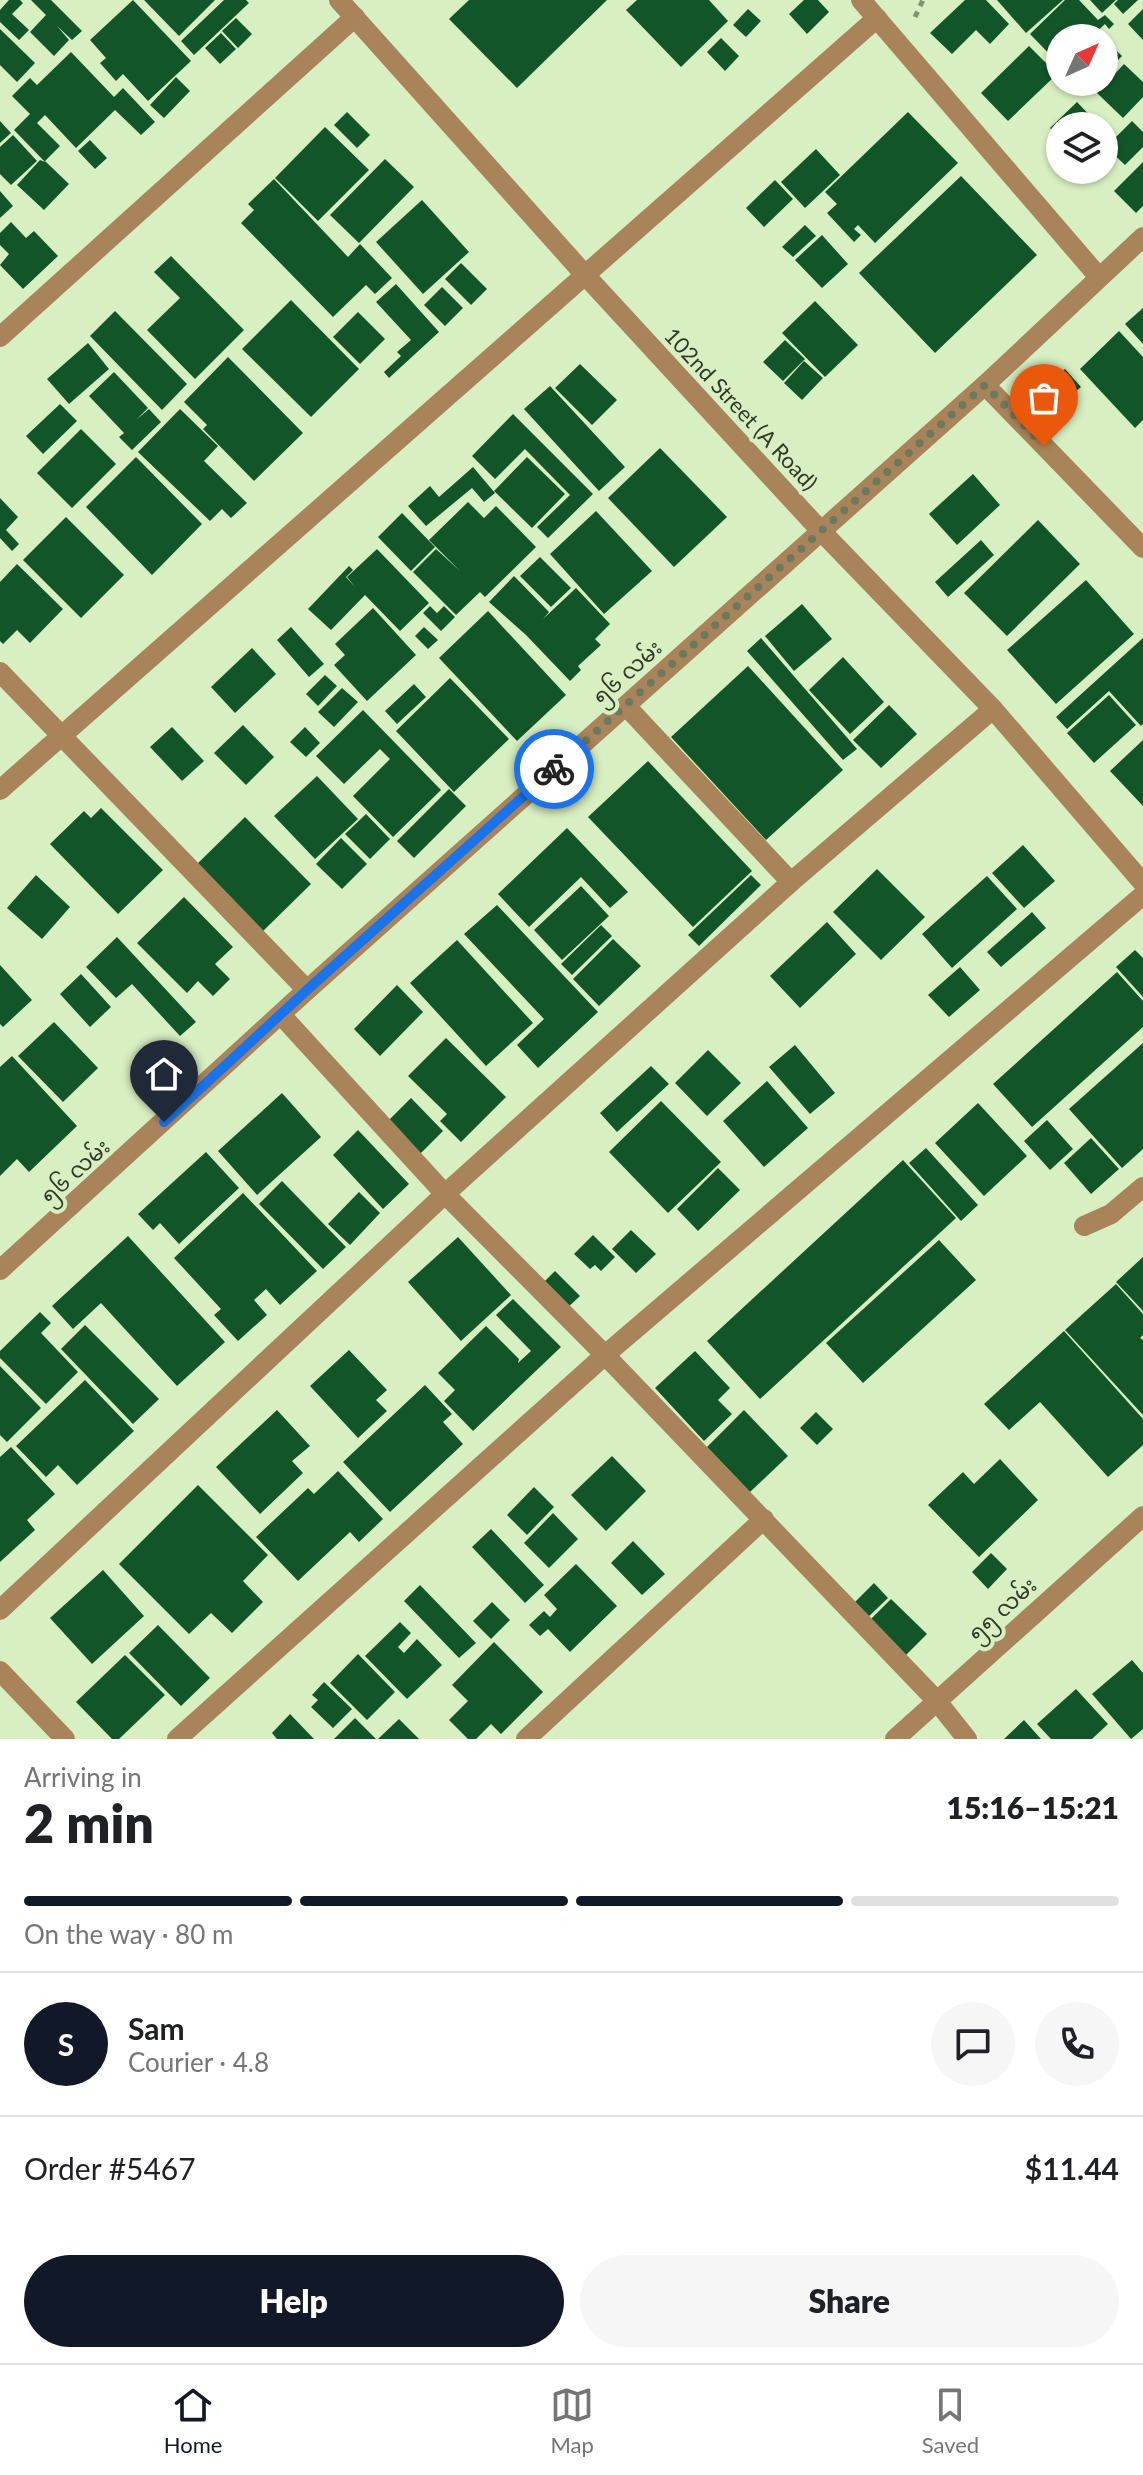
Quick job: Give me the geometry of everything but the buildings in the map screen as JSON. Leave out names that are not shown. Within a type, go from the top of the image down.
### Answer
[{"type":"street","name":"102nd Street (A Road)","points":[[339,0],[586,276],[821,531],[993,709],[1143,883]]},
{"type":"street","points":[[861,0],[1098,276]]},
{"type":"street","points":[[0,337],[355,17]]},
{"type":"street","points":[[0,790],[877,18]]},
{"type":"street","name":"၅၆ လမ်း","points":[[0,1270],[307,990],[985,385],[1143,237]]},
{"type":"street","points":[[985,385],[1143,548]]},
{"type":"street","points":[[0,672],[307,990]]},
{"type":"street","points":[[626,706],[791,882]]},
{"type":"street","points":[[0,1610],[445,1194],[791,882],[993,709]]},
{"type":"street","points":[[177,1739],[605,1355],[1143,895]]},
{"type":"street","points":[[282,1016],[445,1194],[605,1355],[936,1700],[967,1739]]},
{"type":"street","points":[[1084,1226],[1111,1214],[1143,1187]]},
{"type":"street","name":"၅၅ လမ်း","points":[[895,1739],[1143,1516]]},
{"type":"street","points":[[526,1739],[764,1519]]},
{"type":"street","points":[[0,1671],[65,1739]]},
{"type":"way so far","points":[[554,769],[985,385],[1044,446]]},
{"type":"route","points":[[164,1122],[554,769]]}]
